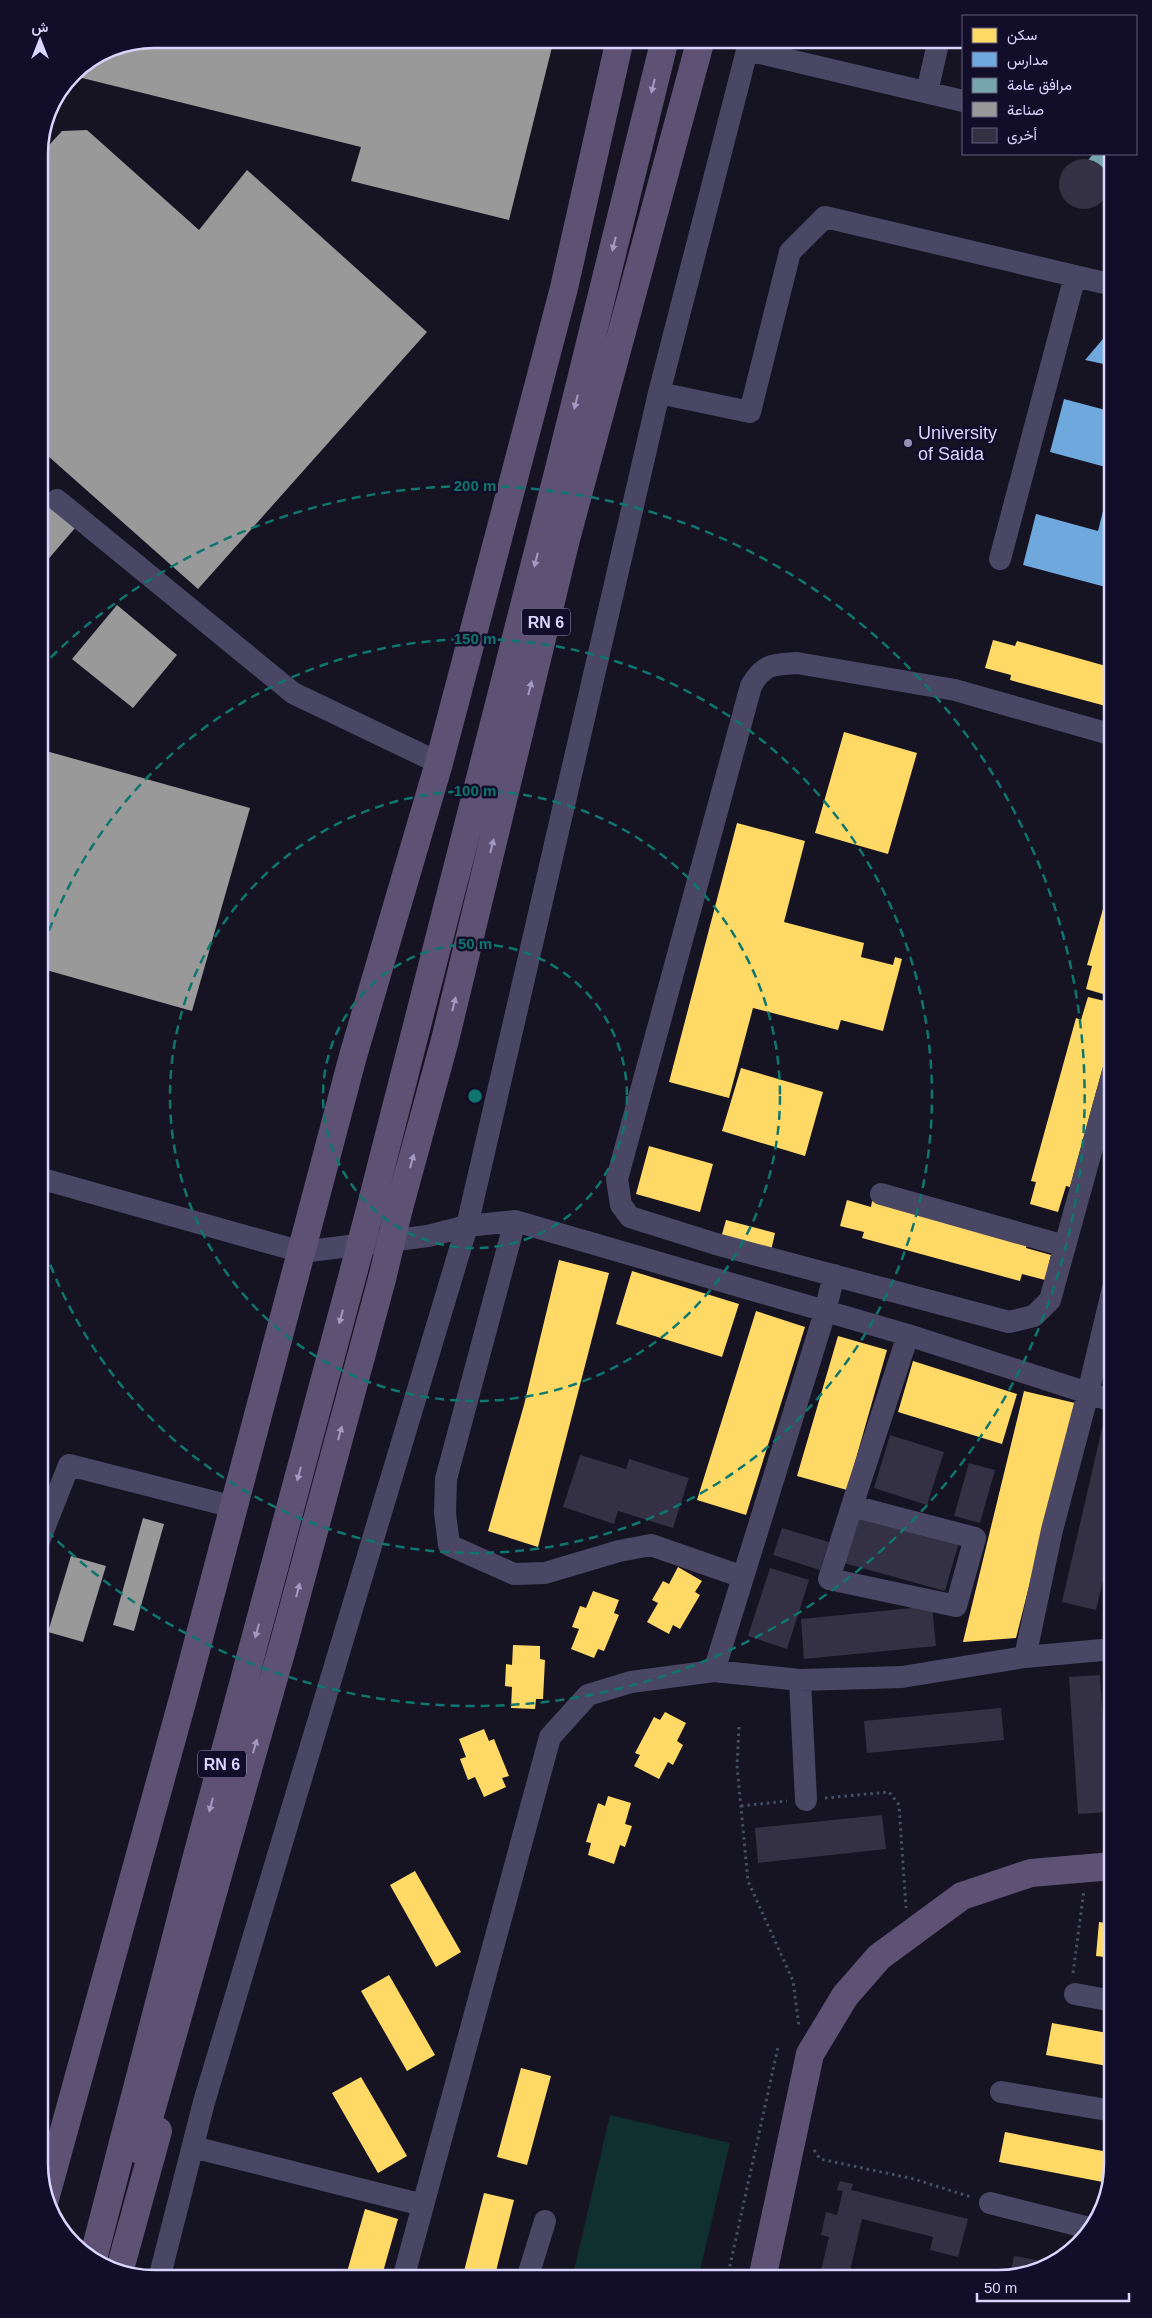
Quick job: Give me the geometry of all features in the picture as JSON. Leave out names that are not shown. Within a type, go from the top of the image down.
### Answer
[{"type":"main road","points":[[48,2155],[234,1507],[353,1056],[439,764],[564,288],[618,48]]},
{"type":"main road","name":"RN 6","points":[[95,2253],[197,1856],[373,1198],[559,469],[663,48]]},
{"type":"main road","name":"RN 6","points":[[108,2260],[287,1632],[382,1279],[399,1208],[445,1040],[566,539],[700,48]]},
{"type":"main road","name":"RN 6","points":[[121,2265],[184,2034],[224,1855]]},
{"type":"main road","name":"RN 6","points":[[81,2242],[135,2048],[197,1856]]},
{"type":"main road","points":[[764,2270],[810,2054],[845,1996],[880,1957],[962,1896],[1031,1873],[1104,1867]]},
{"type":"street","points":[[161,2270],[193,2147],[250,1950],[467,1226],[659,393],[748,48]]},
{"type":"street","points":[[764,48],[962,101]]},
{"type":"street","points":[[927,92],[937,48]]},
{"type":"street","points":[[659,393],[750,412],[790,252],[825,217],[1104,283]]},
{"type":"street","points":[[1000,560],[1075,276]]},
{"type":"street","points":[[57,500],[293,693],[439,764]]},
{"type":"street","points":[[1104,732],[955,690],[798,663],[771,665],[759,672],[752,686],[617,1179],[618,1192],[621,1205],[630,1217],[716,1244],[1009,1322],[1034,1316],[1050,1300],[1104,1105]]},
{"type":"street","points":[[48,1181],[302,1252],[428,1236],[467,1226],[515,1221],[908,1336],[1104,1398]]},
{"type":"street","points":[[881,1194],[1065,1246]]},
{"type":"street","points":[[515,1221],[446,1478],[445,1513],[450,1545],[514,1574],[545,1573],[619,1551],[651,1545],[742,1577]]},
{"type":"street","points":[[714,1671],[825,1312],[834,1275]]},
{"type":"street","points":[[1025,1657],[1052,1530],[1104,1335]]},
{"type":"street","points":[[852,1506],[975,1538],[956,1606],[829,1579],[852,1506],[908,1336]]},
{"type":"street","points":[[48,1518],[69,1465],[234,1507]]},
{"type":"street","points":[[406,2270],[550,1737],[588,1695],[631,1682],[714,1671],[800,1680],[902,1677],[1025,1657],[1104,1651]]},
{"type":"street","points":[[800,1680],[806,1800]]},
{"type":"street","points":[[1076,1994],[1104,1999]]},
{"type":"street","points":[[1001,2092],[1104,2109]]},
{"type":"street","points":[[193,2147],[423,2205]]},
{"type":"street","points":[[984,2201],[1084,2227]]},
{"type":"street","points":[[530,2270],[545,2221]]},
{"type":"path","points":[[739,1727],[737,1766],[748,1881],[793,1981],[799,2030]]},
{"type":"path","points":[[741,1806],[889,1792],[899,1805],[907,1914]]},
{"type":"path","points":[[1076,1994],[1073,1976],[1085,1886],[1077,1887]]},
{"type":"path","points":[[729,2270],[778,2047]]},
{"type":"path","points":[[812,2143],[813,2149],[820,2159],[914,2179],[984,2201]]},
{"type":"green space","points":[[610,2115],[730,2143],[700,2270],[574,2270]]},
{"type":"building: سكن","points":[[993,640],[1015,646],[1017,641],[1104,665],[1104,706],[1010,680],[1011,675],[985,668]]},
{"type":"building: سكن","points":[[844,732],[917,753],[888,854],[815,833]]},
{"type":"building: سكن","points":[[737,823],[805,841],[784,922],[864,943],[861,957],[893,965],[895,957],[902,959],[883,1031],[841,1020],[838,1030],[753,1008],[729,1098],[669,1082]]},
{"type":"building: سكن","points":[[1104,906],[1104,994],[1086,989],[1092,966],[1087,965]]},
{"type":"building: سكن","points":[[1088,997],[1104,1001],[1104,1063],[1070,1187],[1066,1186],[1058,1212],[1030,1204],[1036,1182],[1031,1181],[1076,1018],[1081,1020]]},
{"type":"building: سكن","points":[[741,1068],[823,1092],[805,1156],[722,1131]]},
{"type":"building: سكن","points":[[649,1146],[713,1164],[700,1212],[636,1194]]},
{"type":"building: سكن","points":[[847,1200],[871,1207],[872,1201],[1027,1243],[1026,1248],[1051,1255],[1045,1280],[1022,1274],[1020,1281],[862,1238],[864,1232],[840,1226]]},
{"type":"building: سكن","points":[[726,1220],[775,1233],[771,1251],[721,1238]]},
{"type":"building: سكن","points":[[559,1260],[609,1273],[538,1547],[488,1531],[524,1405]]},
{"type":"building: سكن","points":[[632,1271],[739,1304],[722,1357],[616,1324]]},
{"type":"building: سكن","points":[[756,1311],[805,1327],[746,1515],[697,1500]]},
{"type":"building: سكن","points":[[838,1336],[887,1350],[847,1490],[797,1476]]},
{"type":"building: سكن","points":[[913,1361],[1017,1394],[1002,1444],[898,1412]]},
{"type":"building: سكن","points":[[1024,1391],[1075,1403],[1016,1638],[963,1642]]},
{"type":"building: سكن","points":[[678,1567],[702,1581],[695,1592],[700,1595],[680,1629],[673,1625],[669,1634],[647,1622],[658,1603],[652,1600],[663,1581],[669,1584]]},
{"type":"building: سكن","points":[[593,1591],[619,1600],[614,1613],[619,1615],[604,1651],[598,1649],[594,1658],[571,1649],[579,1629],[572,1627],[580,1606],[586,1608]]},
{"type":"building: سكن","points":[[513,1645],[540,1646],[540,1659],[545,1660],[543,1699],[536,1699],[535,1709],[511,1708],[512,1687],[505,1686],[506,1664],[512,1665]]},
{"type":"building: سكن","points":[[665,1712],[686,1723],[677,1741],[683,1745],[673,1765],[668,1762],[659,1779],[634,1766],[640,1755],[635,1753],[654,1717],[660,1720]]},
{"type":"building: سكن","points":[[484,1729],[489,1741],[494,1739],[509,1776],[502,1778],[506,1787],[484,1797],[475,1777],[468,1780],[460,1759],[466,1757],[459,1739]]},
{"type":"building: سكن","points":[[608,1796],[631,1803],[625,1824],[632,1826],[625,1847],[620,1845],[614,1864],[588,1855],[591,1843],[586,1842],[598,1803],[605,1806]]},
{"type":"building: سكن","points":[[415,1871],[461,1952],[436,1967],[390,1885]]},
{"type":"building: سكن","points":[[1099,1922],[1104,1923],[1104,1957],[1096,1956]]},
{"type":"building: سكن","points":[[389,1975],[435,2055],[407,2071],[361,1991]]},
{"type":"building: سكن","points":[[1052,2023],[1104,2032],[1104,2065],[1046,2055]]},
{"type":"building: سكن","points":[[521,2068],[551,2076],[527,2165],[497,2157]]},
{"type":"building: سكن","points":[[361,2077],[407,2156],[378,2173],[332,2093]]},
{"type":"building: سكن","points":[[1005,2132],[1104,2151],[1104,2179],[1103,2182],[999,2162]]},
{"type":"building: سكن","points":[[484,2193],[514,2200],[496,2270],[464,2270]]},
{"type":"building: سكن","points":[[365,2209],[398,2219],[384,2270],[348,2270]]},
{"type":"building: مدارس","points":[[1104,338],[1104,364],[1085,360]]},
{"type":"building: مدارس","points":[[1064,399],[1104,410],[1104,467],[1050,452]]},
{"type":"building: مدارس","points":[[1104,507],[1104,587],[1023,565],[1036,514],[1098,531]]},
{"type":"building: مرافق عامة","points":[[1092,155],[1104,155],[1104,192],[1078,173]]},
{"type":"building: صناعة","points":[[139,48],[552,48],[509,220],[351,181],[361,147],[80,78],[94,65],[119,53]]},
{"type":"building: صناعة","points":[[87,130],[199,230],[247,170],[427,332],[198,589],[48,456],[48,146],[62,131]]},
{"type":"building: صناعة","points":[[48,504],[75,528],[48,560]]},
{"type":"building: صناعة","points":[[117,605],[177,655],[133,708],[72,659]]},
{"type":"building: صناعة","points":[[48,752],[250,808],[192,1011],[48,971]]},
{"type":"building: صناعة","points":[[143,1518],[164,1524],[134,1631],[113,1625]]},
{"type":"building: صناعة","points":[[71,1556],[106,1566],[83,1642],[48,1632]]},
{"type":"building: أخرى","points":[[1079,159],[1089,159],[1104,169],[1104,199],[1102,202],[1089,209],[1079,209],[1066,202],[1059,189],[1059,179],[1066,166]]},
{"type":"building: أخرى","points":[[1104,1420],[1104,1576],[1096,1610],[1062,1602]]},
{"type":"building: أخرى","points":[[890,1435],[944,1452],[927,1505],[874,1488]]},
{"type":"building: أخرى","points":[[580,1455],[626,1469],[629,1459],[689,1478],[673,1528],[618,1511],[614,1524],[563,1507]]},
{"type":"building: أخرى","points":[[969,1463],[995,1470],[980,1523],[954,1516]]},
{"type":"building: أخرى","points":[[854,1513],[959,1542],[945,1591],[840,1562]]},
{"type":"building: أخرى","points":[[782,1528],[829,1542],[820,1570],[773,1555]]},
{"type":"building: أخرى","points":[[770,1568],[809,1580],[787,1649],[748,1636]]},
{"type":"building: أخرى","points":[[932,1606],[936,1646],[804,1659],[801,1619]]},
{"type":"building: أخرى","points":[[1100,1675],[1104,1736],[1104,1812],[1078,1814],[1069,1677]]},
{"type":"building: أخرى","points":[[1001,1708],[1004,1740],[867,1753],[864,1721]]},
{"type":"building: أخرى","points":[[882,1815],[886,1849],[758,1863],[755,1828]]},
{"type":"building: أخرى","points":[[840,2181],[853,2184],[851,2190],[968,2219],[958,2257],[930,2250],[933,2237],[862,2219],[850,2270],[821,2270],[829,2237],[821,2235],[826,2212],[837,2215],[843,2191],[837,2190]]},
{"type":"building: أخرى","points":[[1014,2256],[1041,2261],[1026,2267],[1011,2270]]},
{"type":"place","name":"University of Saida","points":[[908,443]]}]
